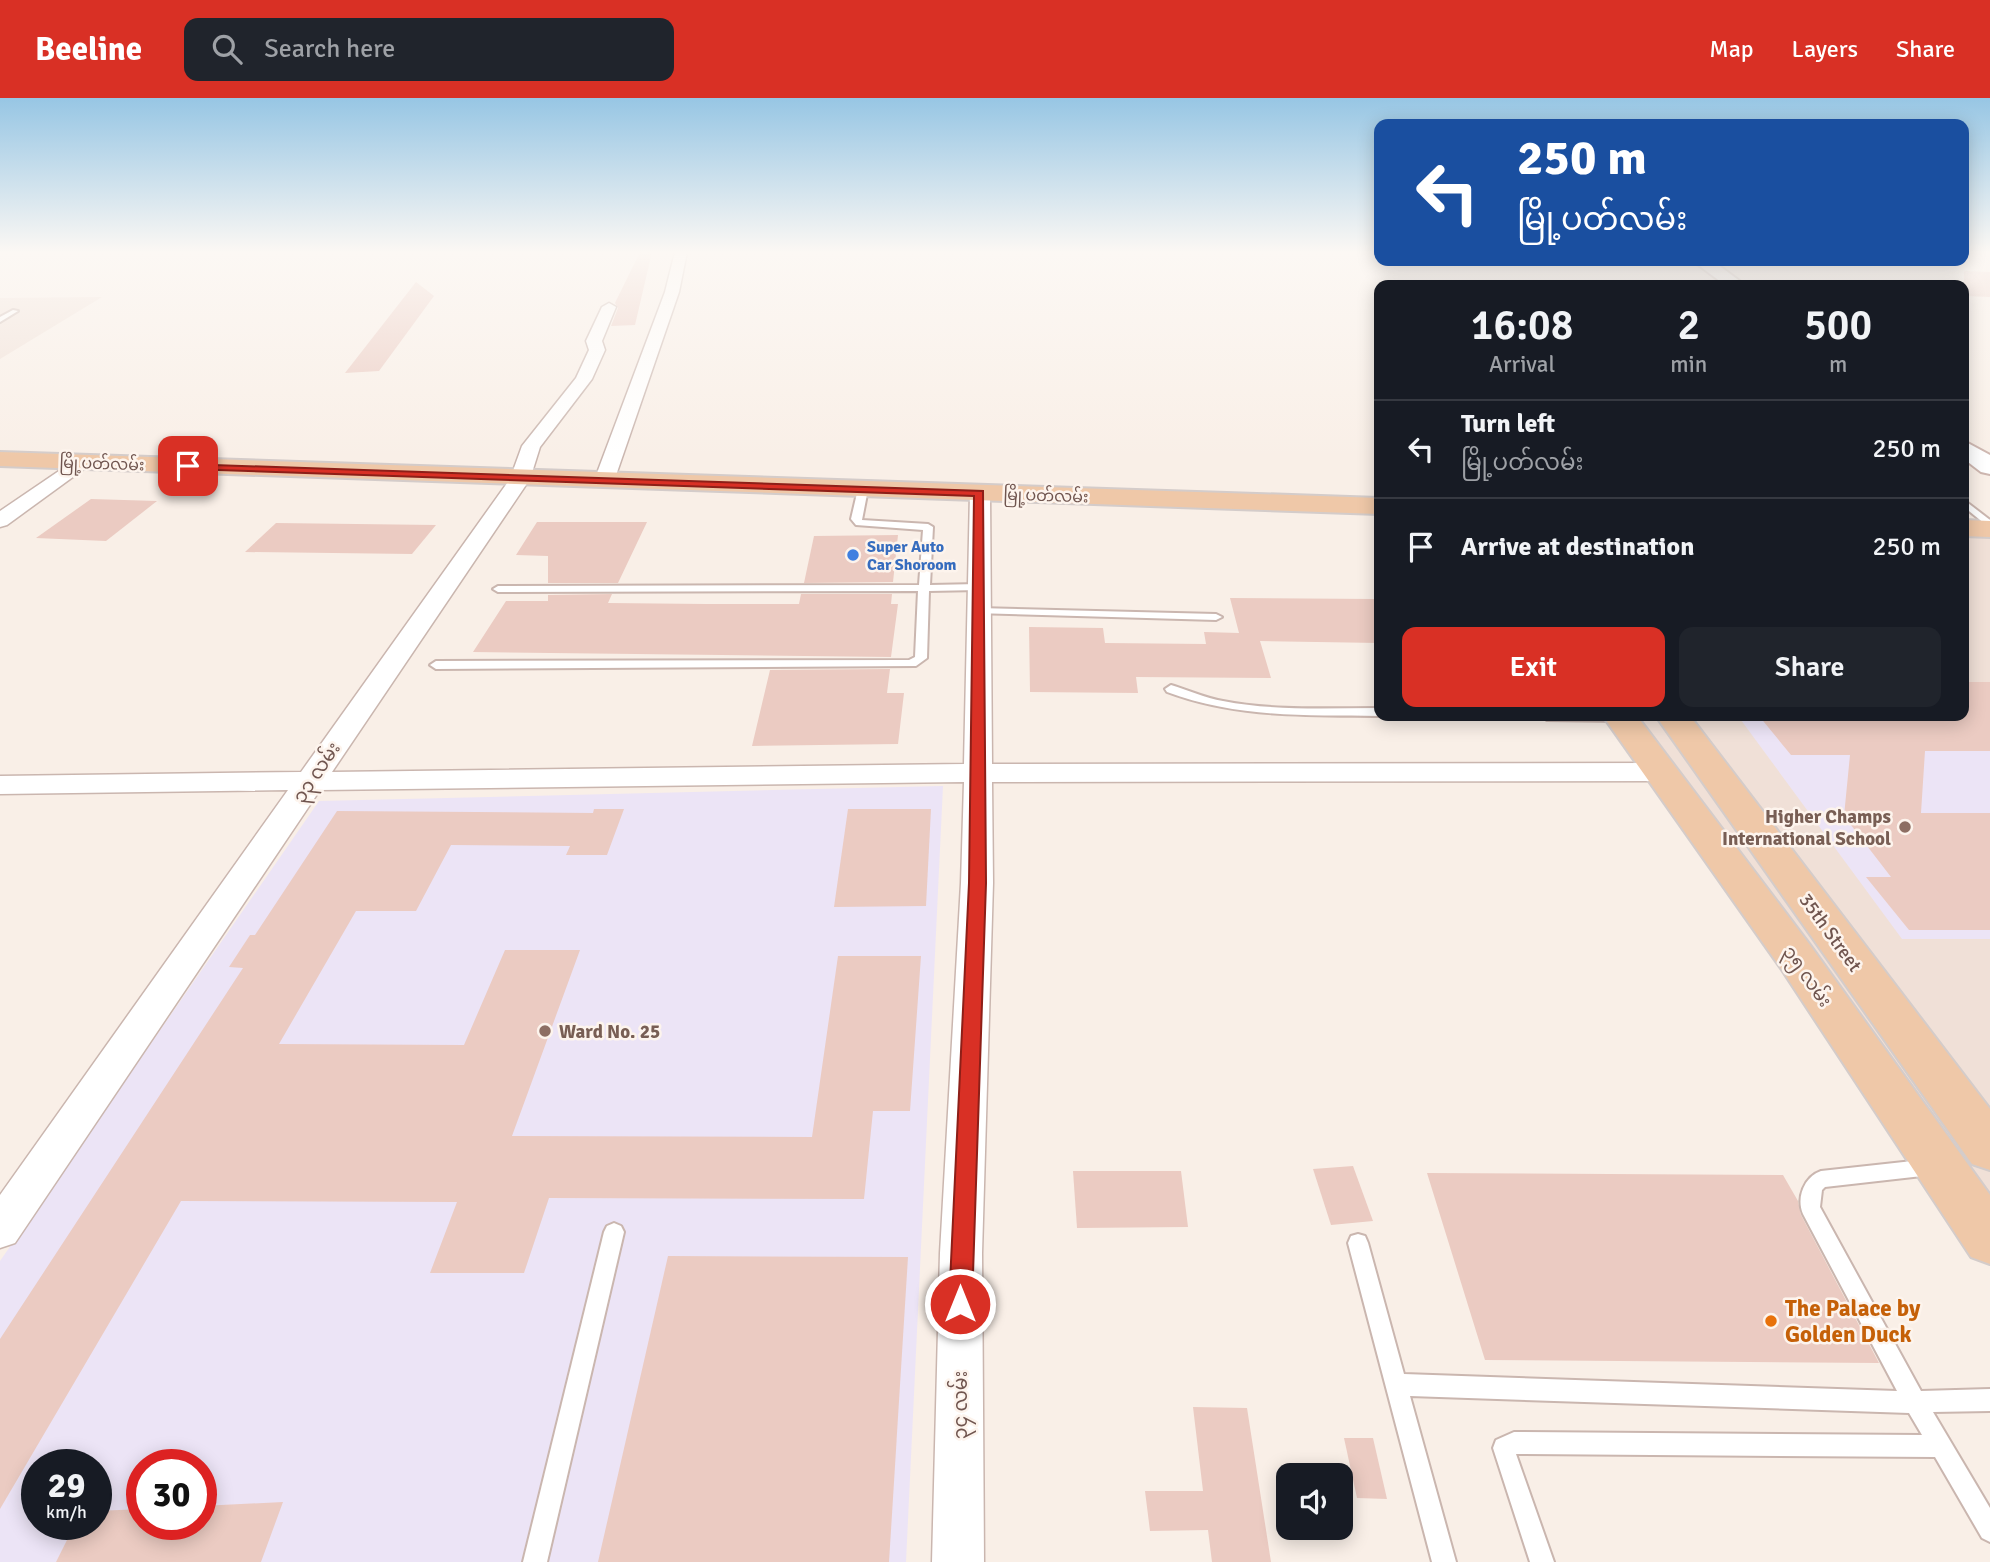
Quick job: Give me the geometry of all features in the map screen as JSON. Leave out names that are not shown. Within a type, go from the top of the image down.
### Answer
[{"type":"main road","name":"မြို့ပတ်လမ်း","points":[[0,458],[520,479],[1374,506]]},
{"type":"main road","points":[[1969,528],[1990,527]]},
{"type":"main road","name":"၃၅ လမ်း","points":[[1624,721],[1795,956],[1990,1240]]},
{"type":"main road","name":"35th Street","points":[[1677,721],[1990,1148]]},
{"type":"street","name":"၃၃ လမ်း","points":[[0,1229],[520,479],[531,446],[584,379],[597,350],[594,341],[603,320]]},
{"type":"street","points":[[604,481],[663,320]]},
{"type":"street","points":[[1969,452],[1990,467]]},
{"type":"street","points":[[0,520],[80,462]]},
{"type":"street","name":"၃၄ လမ်း","points":[[958,1562],[961,1253],[977,883],[980,493]]},
{"type":"street","points":[[0,785],[977,774],[1661,772]]},
{"type":"lane","points":[[436,665],[919,663],[928,527],[859,523],[856,519],[863,489]]},
{"type":"lane","points":[[1969,508],[1990,527]]},
{"type":"lane","points":[[498,589],[923,588],[979,599],[1216,617]]},
{"type":"lane","points":[[1171,689],[1197,700],[1242,708],[1374,712]]},
{"type":"lane","points":[[1939,1166],[1821,1179],[1812,1186],[1810,1208],[1915,1402],[1990,1530]]},
{"type":"lane","points":[[535,1562],[614,1231]]},
{"type":"lane","points":[[1358,1242],[1444,1562]]},
{"type":"lane","points":[[1396,1385],[1915,1402],[1990,1400]]},
{"type":"lane","points":[[1542,1562],[1506,1459],[1504,1448],[1514,1443],[1941,1446]]},
{"type":"shaded area","points":[[0,320],[64,320],[0,359]]},
{"type":"shaded area","points":[[1969,532],[1990,532],[1990,1244],[1627,721],[1969,721]]},
{"type":"shaded area","name":"Higher Champs International School","points":[[1969,689],[1990,689],[1990,939],[1902,939],[1742,721],[1969,721]]},
{"type":"shaded area","name":"Ward No. 25","points":[[943,786],[906,1562],[0,1562],[0,1261],[319,801]]},
{"type":"building","points":[[386,320],[416,320],[379,371],[345,373]]},
{"type":"building","points":[[613,320],[636,320],[635,325],[611,326]]},
{"type":"building","points":[[91,499],[157,501],[106,541],[36,538]]},
{"type":"building","points":[[537,522],[647,522],[618,583],[548,583],[548,556],[516,555]]},
{"type":"building","points":[[276,523],[436,525],[412,554],[245,552]]},
{"type":"building","name":"Super Auto Car Shoroom","points":[[898,535],[893,582],[804,583],[814,536]]},
{"type":"building","points":[[612,594],[608,603],[799,604],[801,594],[892,594],[891,604],[898,604],[891,657],[473,652],[506,601],[548,601],[548,595]]},
{"type":"building","points":[[1230,598],[1374,599],[1374,643],[1260,641],[1271,678],[1136,677],[1138,693],[1030,692],[1029,627],[1103,628],[1105,643],[1206,644],[1204,632],[1239,633]]},
{"type":"building","points":[[890,669],[887,693],[904,693],[898,744],[752,746],[770,670]]},
{"type":"building","name":"Higher Champs International School","points":[[1969,682],[1990,682],[1990,751],[1925,751],[1921,813],[1990,813],[1990,930],[1909,930],[1866,877],[1891,877],[1844,816],[1850,755],[1791,755],[1763,721],[1969,721]]},
{"type":"building","points":[[594,809],[624,809],[607,855],[566,855],[570,846],[451,845],[416,911],[356,911],[279,1044],[464,1045],[505,950],[580,950],[512,1136],[812,1137],[838,956],[921,956],[910,1111],[873,1111],[864,1199],[549,1198],[524,1273],[430,1273],[457,1202],[181,1201],[35,1449],[21,1449],[21,1473],[0,1509],[0,1339],[243,968],[229,967],[250,935],[255,935],[337,811],[593,813]]},
{"type":"building","points":[[848,809],[931,809],[926,906],[834,907]]},
{"type":"building","points":[[1353,1166],[1373,1221],[1331,1225],[1313,1169]]},
{"type":"building","points":[[1073,1171],[1181,1171],[1188,1227],[1077,1228]]},
{"type":"building","points":[[1427,1173],[1783,1175],[1798,1201],[1801,1215],[1879,1363],[1485,1360]]},
{"type":"building","points":[[668,1256],[908,1257],[889,1562],[598,1562]]},
{"type":"building","points":[[1193,1407],[1247,1408],[1271,1562],[1212,1562],[1208,1530],[1150,1531],[1145,1491],[1203,1491]]},
{"type":"building","points":[[1344,1438],[1373,1438],[1387,1499],[1357,1498],[1353,1463],[1349,1463]]},
{"type":"building","points":[[283,1502],[261,1562],[56,1562],[67,1540],[112,1540],[112,1510],[126,1510],[126,1540],[217,1540],[217,1505]]},
{"type":"place","name":"Super Auto Car Shoroom","points":[[853,555]]},
{"type":"place","name":"Higher Champs International School","points":[[1905,827]]},
{"type":"place","name":"Ward No. 25","points":[[545,1031]]},
{"type":"place","name":"The Palace by Golden Duck","points":[[1771,1321]]},
{"type":"route","points":[[188,466],[980,493],[977,883],[960,1304]]}]
